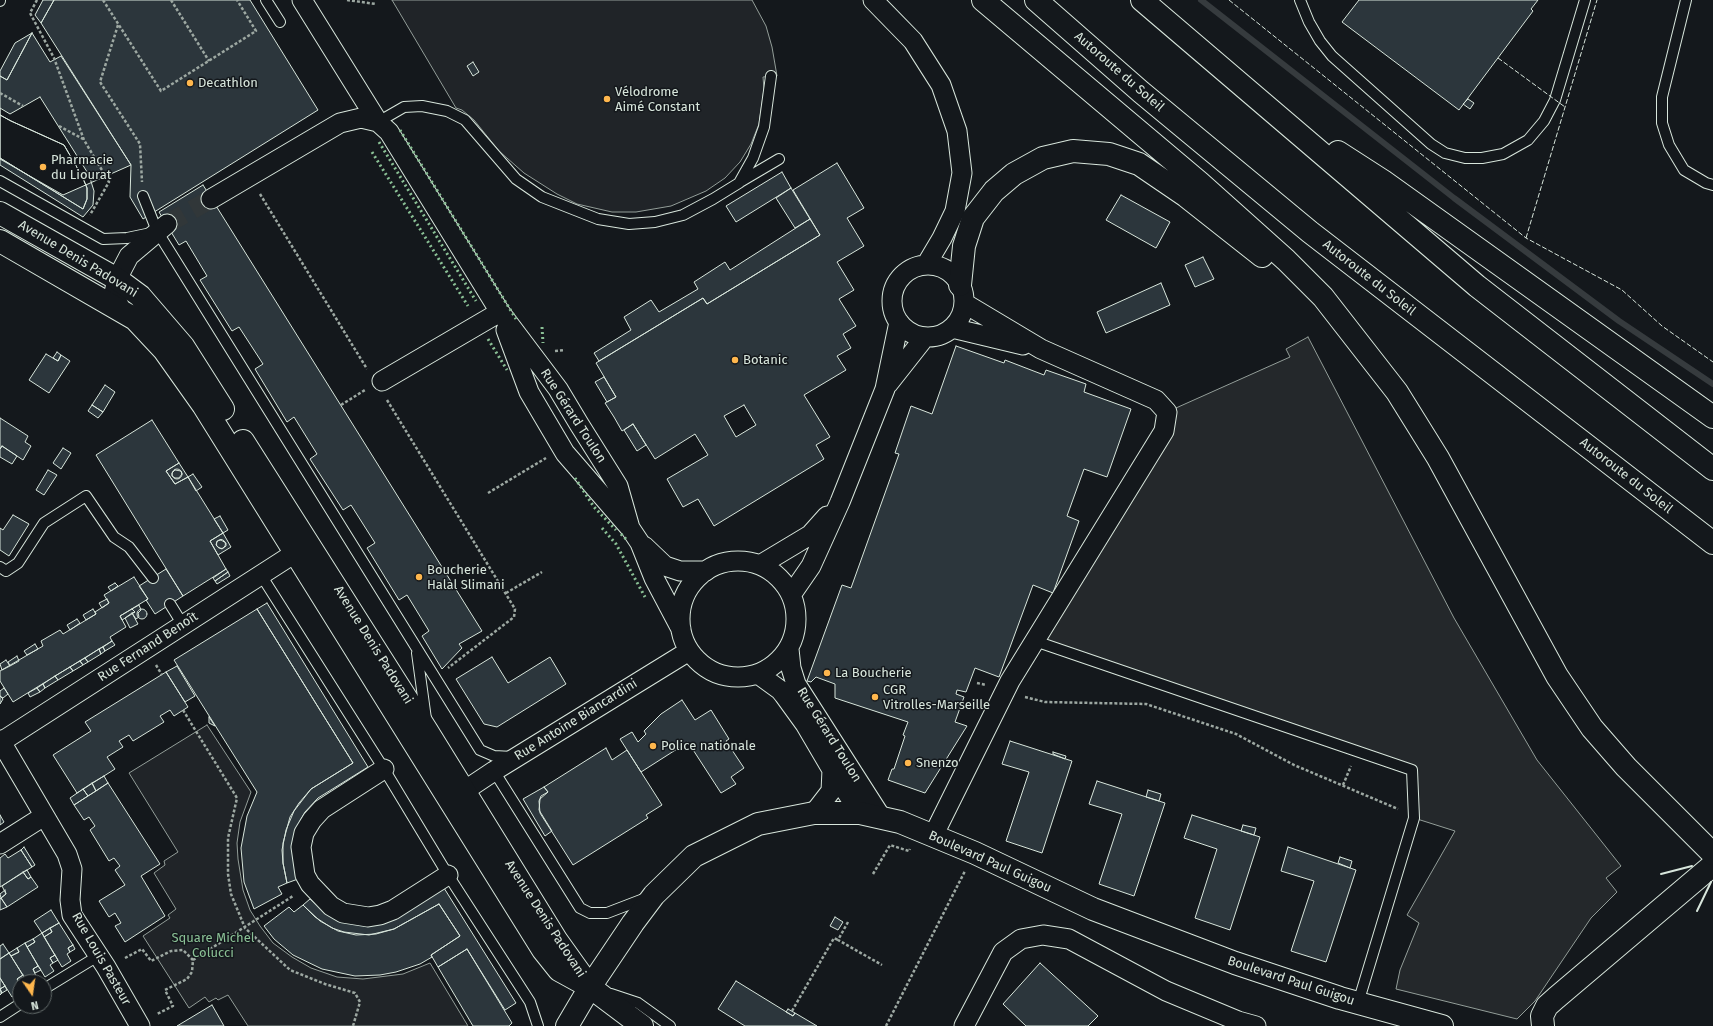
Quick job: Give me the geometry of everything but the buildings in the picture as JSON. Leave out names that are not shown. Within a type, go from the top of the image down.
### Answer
[{"type":"main road","points":[[983,0],[1200,182],[1286,260],[1323,297],[1373,359],[1438,458],[1556,676],[1592,728],[1626,767],[1712,857],[1547,1006],[1542,1016],[1543,1026]]},
{"type":"main road","points":[[1023,0],[1141,92]]},
{"type":"main road","name":"Autoroute du Soleil","points":[[1036,0],[1141,92],[1310,232],[1713,543]]},
{"type":"main road","points":[[1142,0],[1477,286],[1713,470]]},
{"type":"main road","points":[[1260,100],[1383,181],[1713,417]]},
{"type":"main road","points":[[962,294],[964,246],[973,218],[994,191],[1014,174],[1043,158],[1073,151],[1109,154],[1139,164],[1186,196],[1277,268],[1373,359]]},
{"type":"main road","name":"Avenue Denis Padovani","points":[[0,213],[117,279],[140,296],[183,346],[427,731],[557,941],[590,987]]},
{"type":"main road","name":"Avenue Denis Padovani","points":[[0,241],[135,319],[164,350],[204,405],[543,950],[559,970],[590,987]]},
{"type":"main road","name":"Boulevard Paul Guigou","points":[[567,1026],[590,987],[633,923],[654,895],[694,856],[758,824],[814,813],[870,815],[891,819],[975,853],[1093,909],[1235,963],[1358,1003],[1442,1026]]},
{"type":"main road","points":[[590,987],[642,1026]]},
{"type":"street","name":"Rue Gérard Toulon","points":[[302,0],[378,122],[389,132],[500,312],[558,389],[578,424],[618,486],[635,535],[654,578],[681,629]]},
{"type":"street","points":[[873,0],[913,40],[941,85],[957,131],[962,173],[956,211],[926,265]]},
{"type":"street","points":[[211,199],[340,123],[361,118],[378,122]]},
{"type":"street","points":[[121,310],[114,293],[117,279],[129,256],[162,228]]},
{"type":"street","points":[[926,265],[936,266],[946,270],[954,276],[962,294],[960,316],[952,328],[944,334],[925,337],[915,335],[906,330],[894,313],[892,302],[893,291],[898,281],[905,273],[915,268],[926,265]]},
{"type":"street","points":[[962,294],[1040,349]]},
{"type":"street","name":"Rue Gérard Toulon","points":[[500,312],[529,392],[565,453],[635,535],[665,566],[680,571],[706,571]]},
{"type":"street","points":[[377,384],[500,312]]},
{"type":"street","points":[[791,595],[811,566],[840,502],[885,389],[899,322]]},
{"type":"street","points":[[925,833],[1007,686],[1164,430],[1167,412],[1156,400],[1040,349],[952,328]]},
{"type":"street","points":[[885,389],[925,337]]},
{"type":"street","points":[[760,565],[810,535],[840,502]]},
{"type":"street","name":"Rue Fernand Benoît","points":[[1,741],[295,553]]},
{"type":"street","points":[[735,562],[760,565],[773,573],[783,583],[791,595],[796,608],[794,636],[788,649],[775,664],[758,674],[739,677],[720,674],[702,665],[689,651],[684,640],[681,629],[681,613],[685,597],[693,583],[706,571],[723,564],[735,562]]},
{"type":"street","name":"Rue Gérard Toulon","points":[[788,649],[791,668],[796,684],[870,815]]},
{"type":"street","name":"Rue Antoine Biancardini","points":[[464,791],[494,770],[689,651]]},
{"type":"street","name":"Rue Gérard Toulon","points":[[758,674],[780,690],[805,724],[832,770],[870,815]]},
{"type":"street","name":"Rue Louis Pasteur","points":[[1,741],[67,854],[72,870],[70,900],[72,915],[139,1025]]},
{"type":"street","points":[[384,769],[322,809],[312,820],[304,833],[301,847],[305,875],[310,884],[331,906],[343,913],[368,917],[380,915],[393,910],[448,875]]},
{"type":"street","name":"Rue Gérard Toulon","points":[[814,813],[831,791],[832,770]]},
{"type":"street","points":[[0,844],[44,816]]},
{"type":"street","points":[[964,1026],[1003,952],[1021,938],[1042,935],[1069,939],[1166,991],[1238,1021],[1256,1026]]},
{"type":"lane","points":[[266,0],[280,22]]},
{"type":"lane","points":[[1300,0],[1309,22],[1320,41],[1332,56],[1431,144],[1445,153],[1465,158],[1482,158],[1503,154],[1528,140],[1544,121],[1555,100],[1585,0]]},
{"type":"lane","points":[[1686,0],[1662,97],[1662,123],[1669,145],[1684,170],[1706,183],[1713,184]]},
{"type":"lane","points":[[739,183],[753,158],[764,127],[771,76]]},
{"type":"lane","points":[[378,122],[404,107],[422,106],[447,111],[465,120],[516,179],[542,197],[598,219],[629,224],[656,222],[683,215],[713,200],[779,159]]},
{"type":"lane","points":[[0,181],[103,239],[127,238],[162,228]]},
{"type":"lane","points":[[143,196],[434,677],[480,750],[494,756],[515,758]]},
{"type":"lane","points":[[0,567],[6,571],[18,563],[44,523],[86,496],[114,537],[129,547],[153,578]]},
{"type":"lane","points":[[261,575],[384,769],[448,875],[530,1002],[538,1026]]},
{"type":"lane","points":[[170,604],[182,625]]},
{"type":"lane","points":[[1035,641],[1412,770],[1414,818],[1358,1003]]},
{"type":"lane","points":[[417,649],[427,731]]},
{"type":"lane","points":[[494,770],[580,908],[590,913],[607,913],[654,895]]},
{"type":"lane","points":[[52,986],[102,962]]},
{"type":"lane","points":[[590,987],[638,1003],[670,1026]]},
{"type":"lane","points":[[0,1016],[12,1009]]},
{"type":"path","points":[[37,0],[30,13],[54,58],[84,140],[106,176]]},
{"type":"path","points":[[103,0],[161,91],[256,31],[237,0]]},
{"type":"path","points":[[171,0],[209,61]]},
{"type":"path","points":[[347,0],[376,4]]},
{"type":"path","points":[[118,25],[100,82],[140,144],[143,196]]},
{"type":"path","points":[[0,93],[23,106]]},
{"type":"path","points":[[59,126],[84,140]]},
{"type":"path","points":[[249,176],[515,609],[514,617],[434,677]]},
{"type":"path","points":[[342,404],[377,384]]},
{"type":"path","points":[[488,494],[555,452],[565,453]]},
{"type":"path","points":[[506,593],[542,572]]},
{"type":"path","points":[[977,682],[1007,686],[1045,702],[1146,704],[1236,734],[1294,765],[1394,807],[1414,818]]},
{"type":"path","points":[[183,710],[237,798],[228,838],[228,874],[231,894],[245,928],[290,970],[325,984],[355,993],[360,1002],[353,1026]]},
{"type":"path","points":[[1343,785],[1358,751]]},
{"type":"path","points":[[874,874],[890,845],[909,852],[925,833]]},
{"type":"path","points":[[886,1026],[975,853]]},
{"type":"path","points":[[193,960],[245,928],[310,884]]},
{"type":"path","points":[[838,940],[848,922]]},
{"type":"path","points":[[792,1011],[834,938],[882,965]]},
{"type":"path","points":[[102,962],[142,949],[151,961],[171,951],[183,950],[193,960],[192,972],[187,979],[165,990],[173,1006],[139,1025]]},
{"type":"green space","name":"Vélodrome Aimé Constant","points":[[392,0],[752,0],[766,26],[772,47],[777,76],[763,77],[764,89],[759,124],[751,144],[740,162],[725,178],[706,191],[671,206],[636,212],[612,212],[577,204],[557,194],[524,173],[499,151],[474,120],[462,110],[456,108]]},
{"type":"green space","name":"Square Michel Colucci","points":[[207,725],[251,792],[240,822],[237,843],[238,859],[243,890],[250,910],[273,943],[292,957],[311,968],[337,977],[363,979],[403,974],[430,963],[468,1026],[248,1026],[228,995],[218,1000],[216,998],[209,1002],[205,997],[189,1008],[143,936],[170,918],[168,915],[176,909],[154,873],[165,865],[164,861],[178,852],[129,773]]},
{"type":"shaded area","points":[[1308,337],[1454,618],[1537,760],[1621,866],[1606,878],[1617,892],[1591,918],[1535,1001],[1517,1019],[1396,989],[1400,970],[1419,923],[1407,915],[1455,831],[1414,818],[1412,770],[1035,641],[1167,412],[1290,357],[1286,349]]},
{"type":"waterway","points":[[1201,0],[1454,198],[1619,321],[1713,384]]},
{"type":"tunnel","points":[[167,224],[211,199]]},
{"type":"hedge","points":[[400,130],[516,319]]},
{"type":"hedge","points":[[379,142],[476,301]]},
{"type":"hedge","points":[[372,152],[468,306]]},
{"type":"hedge","points":[[542,327],[543,343]]},
{"type":"hedge","points":[[488,339],[507,370]]},
{"type":"hedge","points":[[575,478],[594,507],[616,530]]},
{"type":"hedge","points":[[602,528],[616,544],[645,597]]},
{"type":"hedge","points":[[621,534],[627,540]]},
{"type":"fence","points":[[1229,0],[1526,238],[1622,290],[1662,326],[1713,362]]},
{"type":"fence","points":[[1526,238],[1597,0]]},
{"type":"fence","points":[[1498,58],[1565,107]]},
{"type":"wall","points":[[1661,874],[1692,866]]},
{"type":"wall","points":[[1697,911],[1711,882]]},
{"type":"place","name":"Decathlon","points":[[190,83]]},
{"type":"place","name":"Vélodrome Aimé Constant","points":[[607,99]]},
{"type":"place","name":"Pharmacie du Liourat","points":[[43,167]]},
{"type":"place","name":"Botanic","points":[[735,360]]},
{"type":"place","name":"Boucherie Halal Slimani","points":[[419,577]]},
{"type":"place","name":"La Boucherie","points":[[827,673]]},
{"type":"place","name":"CGR Vitrolles-Marseille","points":[[875,697]]},
{"type":"place","name":"Police nationale","points":[[653,746]]},
{"type":"place","name":"Snenzo","points":[[908,763]]}]
